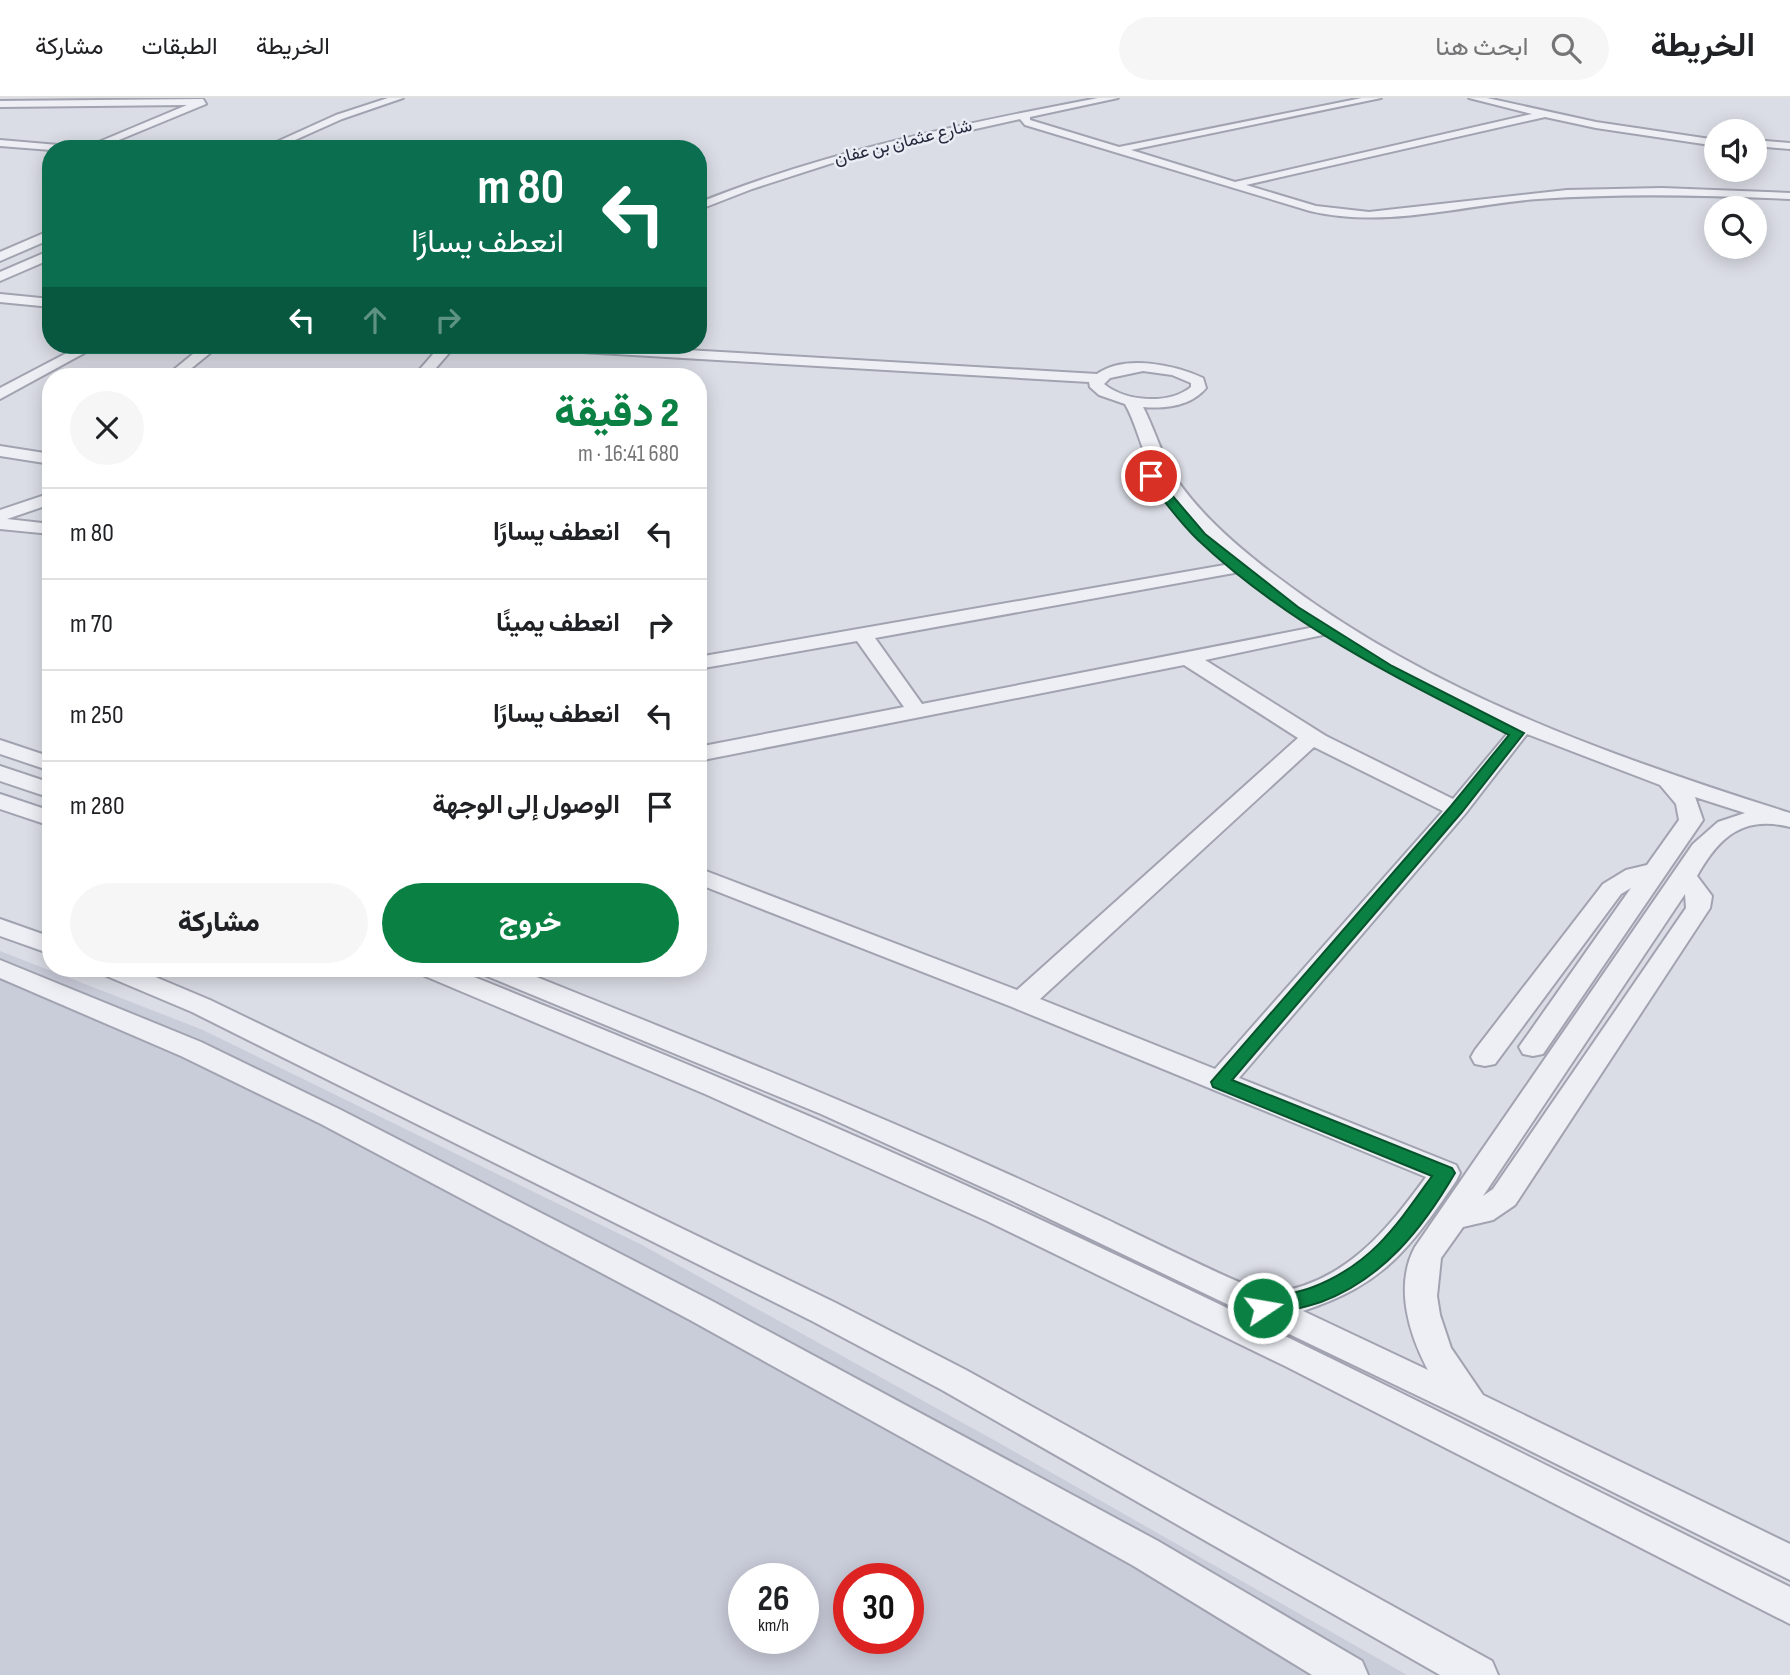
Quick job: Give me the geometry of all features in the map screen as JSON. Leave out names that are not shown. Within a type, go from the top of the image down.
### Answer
[{"type":"street","points":[[287,140],[340,117],[398,98]]},
{"type":"street","name":"شارع عثمان بن عفان","points":[[707,203],[775,177],[842,156],[923,135],[1113,98]]},
{"type":"street","points":[[1121,149],[1376,98]]},
{"type":"street","points":[[1474,98],[1628,131],[1704,140]]},
{"type":"street","points":[[1484,98],[1604,123],[1704,139]]},
{"type":"street","points":[[1497,98],[1604,123]]},
{"type":"street","points":[[0,106],[203,102],[109,140]]},
{"type":"street","points":[[1240,183],[1544,114]]},
{"type":"street","points":[[1025,115],[1026,122],[1047,129],[1293,199],[1294,204]]},
{"type":"street","points":[[266,140],[314,118]]},
{"type":"street","points":[[0,144],[42,147]]},
{"type":"street","points":[[1767,145],[1790,147]]},
{"type":"street","points":[[1121,149],[1294,204],[1339,214],[1410,213],[1414,209],[1456,202],[1554,192],[1693,189],[1790,195]]},
{"type":"street","points":[[0,257],[42,238]]},
{"type":"street","points":[[0,269],[42,250]]},
{"type":"street","points":[[0,277],[42,258]]},
{"type":"street","points":[[0,298],[42,302]]},
{"type":"street","points":[[48,368],[75,354]]},
{"type":"street","points":[[183,368],[201,354]]},
{"type":"street","points":[[428,368],[441,354]]},
{"type":"street","points":[[686,354],[1098,378],[1132,368],[1154,367],[1175,371],[1198,382],[1199,388],[1185,398],[1158,402],[1131,401],[1098,388],[1095,384],[1098,378]]},
{"type":"street","points":[[0,394],[42,371]]},
{"type":"street","points":[[27,379],[42,381]]},
{"type":"street","points":[[1131,401],[1157,462],[1185,502],[1221,539],[1270,580],[1350,635],[1410,668],[1604,758],[1781,818]]},
{"type":"street","points":[[0,451],[42,458]]},
{"type":"street","points":[[1151,476],[1186,521],[1238,568],[1324,631],[1420,686],[1517,733],[1569,755],[1604,758]]},
{"type":"street","points":[[0,516],[42,503]]},
{"type":"street","points":[[0,524],[42,528]]},
{"type":"street","points":[[707,661],[1238,568]]},
{"type":"street","points":[[707,752],[1324,631]]},
{"type":"street","points":[[862,634],[917,711]]},
{"type":"street","points":[[1188,658],[1222,683],[1312,737],[1457,809]]},
{"type":"street","points":[[1220,1082],[1457,809],[1517,733]]},
{"type":"street","points":[[1021,1001],[1312,737]]},
{"type":"street","points":[[0,747],[42,761]]},
{"type":"street","points":[[0,773],[42,789]]},
{"type":"street","points":[[1533,1047],[1691,820],[1687,799],[1670,782]]},
{"type":"street","points":[[0,801],[42,816]]},
{"type":"street","points":[[1474,1407],[1440,1362],[1422,1317],[1421,1275],[1426,1256],[1712,834],[1732,824],[1781,818]]},
{"type":"street","points":[[1485,1057],[1612,889],[1635,875],[1656,871]]},
{"type":"street","points":[[707,879],[1021,1001],[1445,1173],[1395,1244],[1361,1273],[1317,1295],[1263,1308]]},
{"type":"street","points":[[0,927],[42,943]]},
{"type":"street","points":[[0,968],[191,1049],[331,1117],[678,1298],[1133,1546],[1348,1675]]},
{"type":"street","points":[[132,977],[201,1006],[836,1318],[1119,1470],[1478,1675]]},
{"type":"street","points":[[451,977],[812,1128],[1002,1215],[1450,1434],[1790,1606]]},
{"type":"street","points":[[513,977],[831,1107],[1019,1191],[1474,1407],[1790,1563]]},
{"type":"shaded area","points":[[0,951],[42,967],[42,977],[67,977],[203,1030],[642,1245],[1001,1444],[1407,1675],[0,1675]]},
{"type":"route","points":[[1151,476],[1172,506],[1201,537],[1293,610],[1387,669],[1517,733],[1457,809],[1220,1082],[1445,1173],[1395,1244],[1380,1259],[1340,1285],[1317,1295],[1263,1308]]}]
